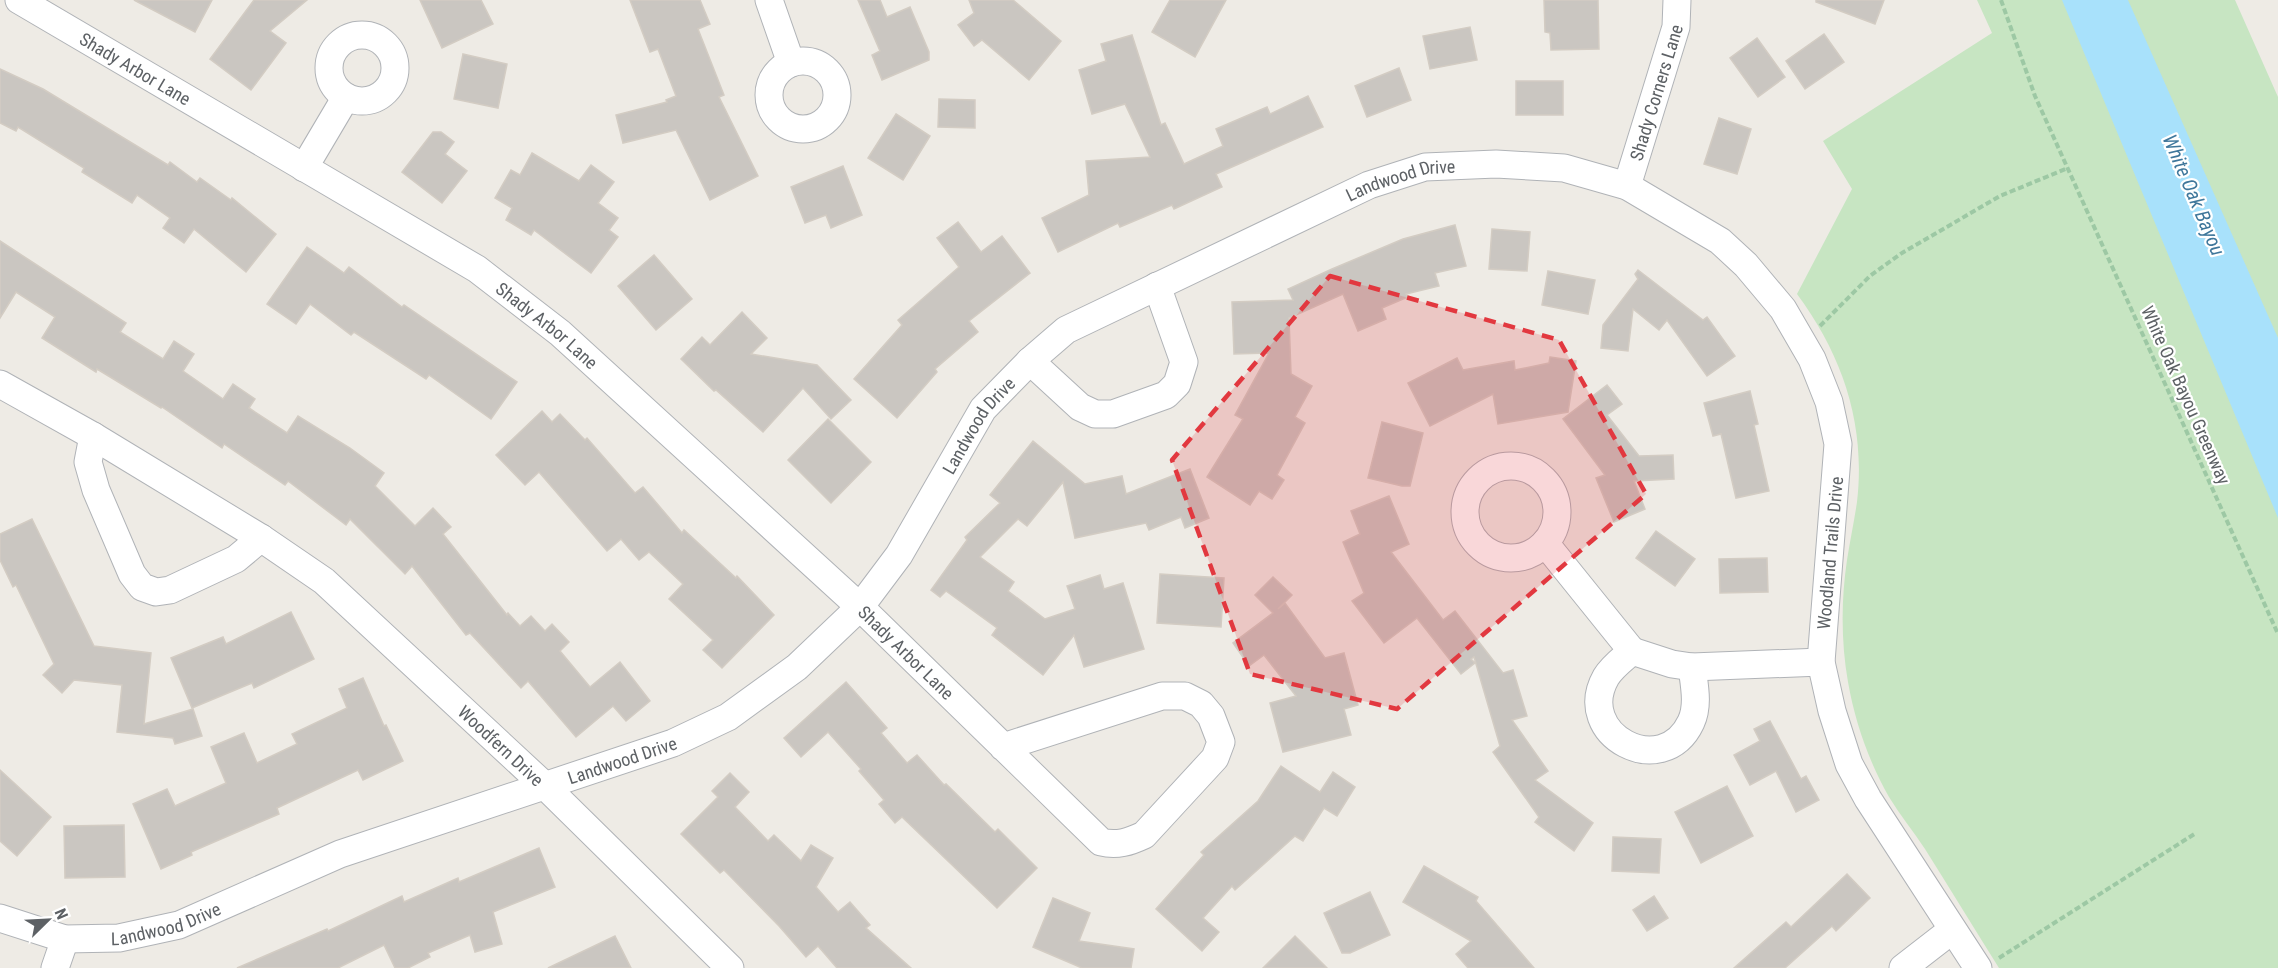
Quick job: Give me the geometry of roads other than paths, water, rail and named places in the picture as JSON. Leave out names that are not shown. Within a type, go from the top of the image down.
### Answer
[{"type":"street","name":"Shady Arbor Lane","points":[[19,0],[477,269],[560,333],[860,607],[1003,747],[1101,842],[1114,845],[1132,841],[1144,835],[1215,758],[1221,742],[1211,716],[1201,704],[1185,696],[1162,696],[1003,747]]},
{"type":"street","points":[[769,0],[791,63]]},
{"type":"street","name":"Shady Corners Lane","points":[[1628,186],[1676,27],[1677,0]]},
{"type":"street","points":[[304,168],[346,97]]},
{"type":"street","name":"Landwood Drive","points":[[0,918],[65,939],[119,938],[179,925],[340,855],[673,743],[728,717],[797,667],[860,607],[899,555],[983,409],[1030,361],[1066,330],[1369,185],[1425,167],[1496,164],[1564,168],[1628,186]]},
{"type":"street","name":"Woodland Trails Drive","points":[[1628,186],[1720,241],[1746,265],[1783,309],[1812,359],[1829,402],[1838,444],[1821,662],[1832,711],[1849,764],[1869,799],[1952,930],[1985,965]]},
{"type":"street","name":"Landwood Drive","points":[[1030,361],[1080,407],[1095,414],[1113,414],[1166,395],[1177,384],[1184,362],[1157,286]]},
{"type":"street","name":"Woodfern Drive","points":[[0,384],[93,436],[261,538],[324,581],[545,786],[730,968]]},
{"type":"street","points":[[93,436],[88,462],[96,490],[132,574],[142,587],[156,592],[170,590],[236,559],[261,538]]},
{"type":"street","points":[[1545,543],[1632,651],[1672,664],[1692,667],[1821,662]]},
{"type":"street","points":[[1632,651],[1607,676],[1601,690],[1599,707],[1612,735],[1625,745],[1641,750],[1656,750],[1672,744],[1684,734],[1692,720],[1696,705],[1692,667]]},
{"type":"street","points":[[1903,968],[1952,930]]},
{"type":"street","points":[[56,968],[65,939]]},
{"type":"water","name":"White Oak Bayou","points":[[2062,0],[2128,0],[2278,338],[2278,518]]}]
